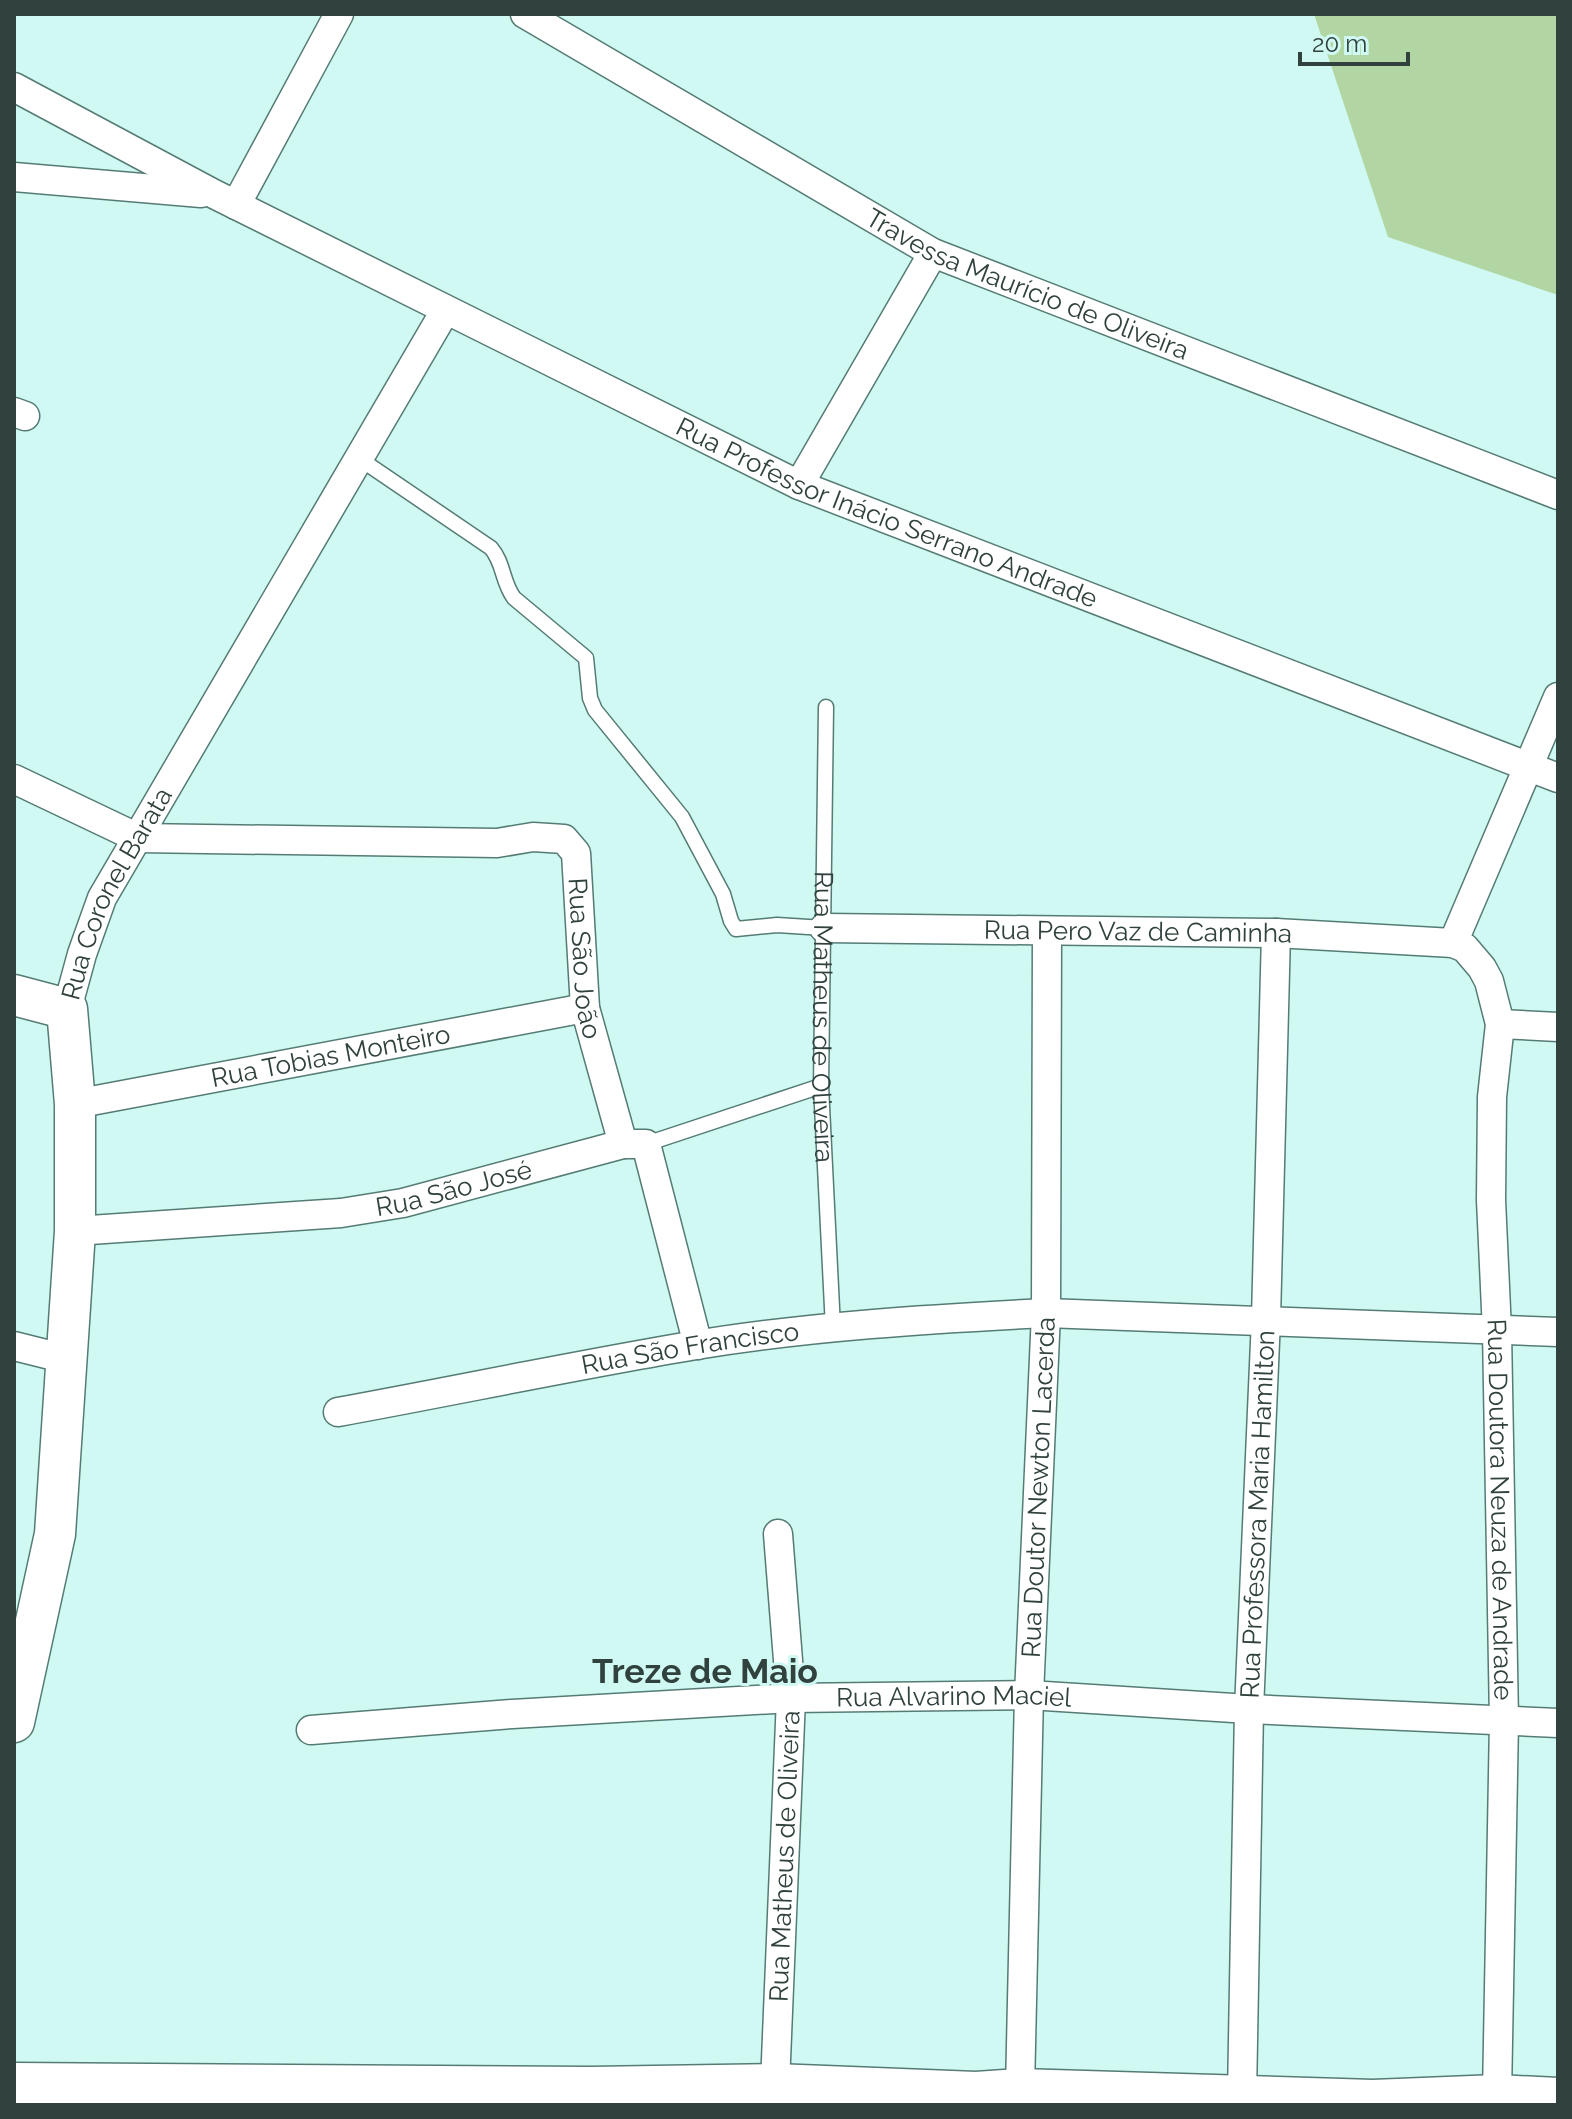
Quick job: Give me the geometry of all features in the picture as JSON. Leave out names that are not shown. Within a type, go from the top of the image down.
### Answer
[{"type":"main road","points":[[14,995],[67,1009]]},
{"type":"main road","name":"Rua Coronel Barata","points":[[17,1701],[55,1534],[75,1231],[75,1104],[67,1009]]},
{"type":"main road","points":[[14,2083],[207,2095],[591,2096],[775,2084],[976,2098],[1020,2089],[1373,2102],[1497,2095],[1558,2098]]},
{"type":"street","points":[[14,177],[225,200],[339,14]]},
{"type":"street","name":"Travessa Maurício de Oliveira","points":[[525,14],[933,253],[1558,495]]},
{"type":"street","name":"Rua Professor Inácio Serrano Andrade","points":[[14,87],[225,200],[799,485],[1558,778]]},
{"type":"street","points":[[799,485],[933,253]]},
{"type":"street","name":"Rua Coronel Barata","points":[[67,1009],[102,898],[445,311]]},
{"type":"street","points":[[1453,943],[1558,697]]},
{"type":"street","points":[[14,779],[138,838]]},
{"type":"street","name":"Rua São João","points":[[138,838],[497,843],[553,837],[570,843],[576,853],[585,1008],[634,1144],[698,1345]]},
{"type":"street","name":"Rua Pero Vaz de Caminha","points":[[824,928],[1276,933],[1453,943]]},
{"type":"street","name":"Rua Doutor Newton Lacerda","points":[[1020,2089],[1029,1695],[1046,1313],[1047,932]]},
{"type":"street","name":"Rua Professora Maria Hamilton","points":[[1242,2096],[1249,1709],[1266,1319],[1276,933]]},
{"type":"street","name":"Rua Doutora Neuza de Andrade","points":[[1453,943],[1465,948],[1482,968],[1489,981],[1500,1024],[1492,1097],[1491,1171],[1504,1721],[1497,2095]]},
{"type":"street","name":"Rua Tobias Monteiro","points":[[75,1104],[585,1008]]},
{"type":"street","points":[[1500,1024],[1558,1027]]},
{"type":"street","name":"Rua São José","points":[[75,1231],[327,1214],[387,1206],[634,1144]]},
{"type":"street","name":"Rua São Francisco","points":[[338,1412],[698,1345],[833,1328],[1046,1313],[1558,1332]]},
{"type":"street","points":[[14,1346],[66,1359]]},
{"type":"street","name":"Rua Matheus de Oliveira","points":[[775,2084],[791,1698],[778,1534]]},
{"type":"street","name":"Rua Alvarino Maciel","points":[[311,1730],[512,1714],[791,1698],[1029,1695],[1558,1723]]},
{"type":"lane","points":[[360,459],[491,548],[500,558],[506,587],[514,598],[586,658],[590,698],[595,710],[682,817],[723,894],[736,929],[777,925],[824,928]]},
{"type":"lane","name":"Rua Matheus de Oliveira","points":[[826,707],[821,1086],[833,1328]]},
{"type":"lane","name":"Rua São José","points":[[634,1144],[821,1086]]},
{"type":"green space","points":[[1314,14],[1558,14],[1558,295],[1388,237]]},
{"type":"district","name":"Treze de Maio","points":[[705,1671]]}]
